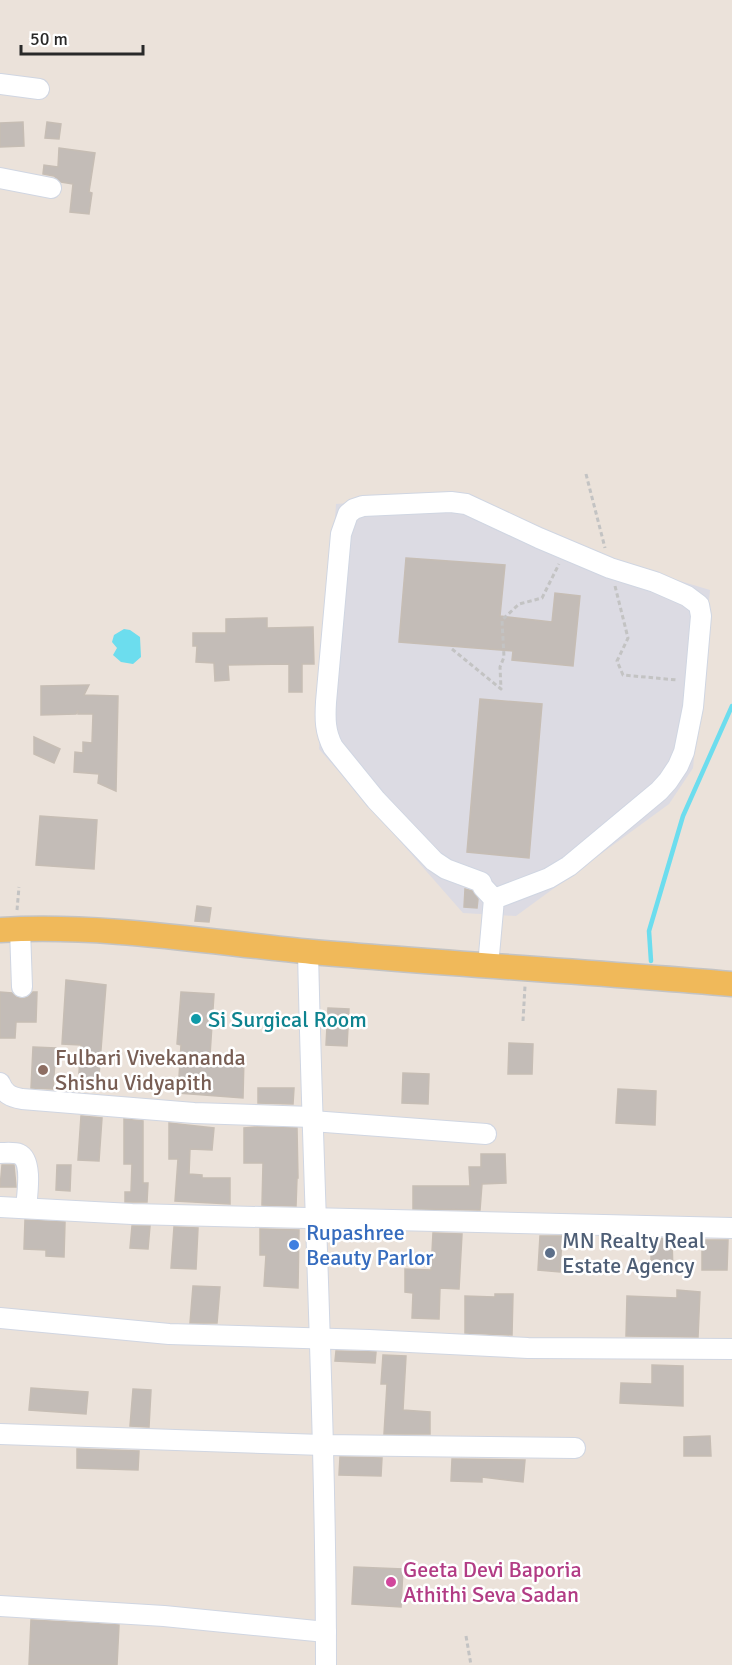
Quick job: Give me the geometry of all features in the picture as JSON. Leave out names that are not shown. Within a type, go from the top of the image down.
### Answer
[{"type":"main road","points":[[10,930],[69,929],[488,966],[732,984]]},
{"type":"street","points":[[0,84],[39,89]]},
{"type":"street","points":[[0,178],[51,188]]},
{"type":"street","points":[[488,966],[494,899],[481,882],[434,861],[375,800],[328,738],[325,721],[326,702],[344,522],[354,509],[363,506],[460,503],[474,506],[532,535],[610,568],[655,582],[694,600],[699,605],[701,616],[696,682],[684,752],[674,773],[659,791],[563,870],[549,878],[494,899]]},
{"type":"street","points":[[10,930],[22,987]]},
{"type":"street","points":[[308,951],[323,1445],[326,1665]]},
{"type":"street","points":[[0,1083],[2,1089],[9,1095],[22,1099],[194,1113],[312,1119],[486,1134]]},
{"type":"street","points":[[0,1153],[16,1153],[22,1155],[26,1161],[26,1208]]},
{"type":"street","points":[[0,1207],[132,1214],[732,1228]]},
{"type":"street","points":[[0,1318],[170,1334],[528,1348],[732,1349]]},
{"type":"street","points":[[0,1434],[323,1445],[574,1448]]},
{"type":"street","points":[[0,1606],[164,1616],[326,1632]]},
{"type":"path","points":[[452,650],[501,689],[500,667],[504,657],[502,620],[519,604],[542,598],[565,549]]},
{"type":"path","points":[[623,675],[696,682]]},
{"type":"path","points":[[523,1021],[526,969]]},
{"type":"path","points":[[466,1636],[471,1665]]},
{"type":"shaded area","points":[[454,495],[610,560],[710,590],[693,768],[669,804],[516,916],[463,913],[319,749],[336,504]]},
{"type":"water","points":[[124,629],[140,637],[141,657],[133,664],[121,662],[113,655],[117,648],[112,642],[114,635]]},
{"type":"building","points":[[23,122],[24,146],[0,147],[0,123]]},
{"type":"building","points":[[47,122],[61,124],[59,139],[45,138]]},
{"type":"building","points":[[59,148],[95,153],[89,192],[92,193],[89,214],[70,212],[73,184],[61,182],[54,176],[43,174],[44,165],[58,167]]},
{"type":"building","points":[[406,558],[505,565],[500,616],[552,622],[555,593],[580,596],[573,666],[512,660],[513,651],[399,642]]},
{"type":"building","points":[[267,618],[267,628],[313,627],[314,664],[302,664],[302,692],[289,692],[289,664],[228,665],[229,680],[215,681],[214,663],[196,662],[197,646],[193,646],[193,633],[226,633],[226,619]]},
{"type":"building","points":[[89,685],[84,695],[118,696],[116,791],[98,783],[99,774],[74,772],[75,752],[83,753],[83,742],[92,743],[93,714],[78,714],[78,710],[76,714],[41,715],[41,686]]},
{"type":"building","points":[[480,699],[542,704],[529,858],[467,852]]},
{"type":"building","points":[[34,737],[60,749],[54,763],[34,754]]},
{"type":"building","points":[[40,816],[97,820],[94,869],[36,865]]},
{"type":"building","points":[[465,889],[472,891],[478,899],[477,908],[464,907]]},
{"type":"building","points":[[197,906],[211,908],[209,922],[195,921]]},
{"type":"building","points":[[66,980],[106,985],[98,1088],[78,1086],[81,1045],[62,1044]]},
{"type":"building","points":[[0,992],[12,993],[22,999],[37,992],[36,1022],[16,1022],[15,1038],[0,1038]]},
{"type":"building","points":[[181,992],[214,994],[210,1055],[244,1057],[243,1098],[178,1093],[181,1045],[177,1044]]},
{"type":"building","points":[[328,1008],[349,1009],[347,1046],[326,1045]]},
{"type":"building","points":[[509,1043],[533,1044],[532,1074],[508,1074]]},
{"type":"building","name":"Fulbari Vivekananda Shishu Vidyapith","points":[[33,1047],[56,1048],[53,1089],[31,1088]]},
{"type":"building","points":[[403,1073],[429,1074],[428,1104],[402,1103]]},
{"type":"building","points":[[258,1088],[294,1088],[293,1104],[258,1103]]},
{"type":"building","points":[[618,1089],[656,1091],[655,1125],[616,1123]]},
{"type":"building","points":[[81,1116],[102,1118],[99,1161],[78,1160]]},
{"type":"building","points":[[124,1119],[143,1121],[143,1183],[148,1183],[147,1202],[125,1202],[125,1192],[131,1192],[132,1164],[124,1164]]},
{"type":"building","points":[[169,1123],[214,1128],[212,1150],[190,1149],[189,1174],[202,1175],[202,1178],[230,1178],[230,1204],[175,1201],[178,1159],[169,1159]]},
{"type":"building","points":[[244,1128],[297,1128],[296,1206],[262,1205],[263,1163],[244,1163]]},
{"type":"building","points":[[481,1154],[505,1154],[506,1183],[482,1184],[480,1210],[413,1209],[413,1186],[470,1186],[469,1167],[481,1167]]},
{"type":"building","points":[[2,1165],[14,1165],[16,1187],[0,1187]]},
{"type":"building","points":[[57,1165],[71,1165],[70,1191],[56,1190]]},
{"type":"building","points":[[25,1220],[65,1222],[64,1257],[46,1256],[46,1250],[24,1249]]},
{"type":"building","points":[[132,1226],[150,1226],[148,1249],[130,1248]]},
{"type":"building","points":[[174,1227],[198,1228],[196,1269],[171,1268]]},
{"type":"building","points":[[260,1229],[299,1230],[298,1288],[264,1286],[266,1255],[260,1255]]},
{"type":"building","points":[[433,1233],[462,1234],[459,1289],[440,1288],[439,1319],[412,1318],[413,1293],[405,1292],[405,1269],[431,1270]]},
{"type":"building","name":"MN Realty Real Estate Agency","points":[[540,1236],[562,1236],[560,1272],[538,1270]]},
{"type":"building","points":[[651,1238],[672,1239],[673,1273],[651,1273]]},
{"type":"building","points":[[702,1240],[728,1240],[727,1270],[702,1270]]},
{"type":"building","points":[[193,1286],[220,1287],[217,1323],[190,1323]]},
{"type":"building","points":[[677,1290],[700,1292],[698,1337],[626,1336],[627,1296],[677,1298]]},
{"type":"building","points":[[495,1294],[513,1294],[512,1335],[465,1333],[465,1296],[495,1297]]},
{"type":"building","points":[[336,1351],[376,1352],[375,1363],[335,1361]]},
{"type":"building","points":[[383,1355],[406,1356],[403,1410],[430,1412],[430,1434],[384,1434],[387,1384],[381,1384]]},
{"type":"building","points":[[652,1365],[683,1366],[683,1406],[620,1403],[621,1383],[652,1384]]},
{"type":"building","points":[[31,1388],[88,1392],[86,1414],[29,1410]]},
{"type":"building","points":[[133,1389],[151,1390],[149,1427],[130,1426]]},
{"type":"building","points":[[710,1436],[711,1456],[684,1456],[684,1437]]},
{"type":"building","points":[[77,1449],[139,1451],[138,1470],[77,1468]]},
{"type":"building","points":[[340,1457],[382,1458],[381,1476],[339,1475]]},
{"type":"building","points":[[452,1459],[525,1460],[523,1482],[482,1477],[482,1482],[451,1481]]},
{"type":"building","points":[[354,1567],[403,1569],[401,1607],[352,1604]]},
{"type":"building","points":[[31,1620],[119,1625],[117,1665],[29,1665]]},
{"type":"waterway","points":[[651,961],[649,931],[683,816],[732,706]]},
{"type":"place","name":"Si Surgical Room","points":[[196,1019]]},
{"type":"place","name":"Fulbari Vivekananda Shishu Vidyapith","points":[[43,1070]]},
{"type":"place","name":"Rupashree Beauty Parlor","points":[[294,1245]]},
{"type":"place","name":"MN Realty Real Estate Agency","points":[[550,1253]]},
{"type":"place","name":"Geeta Devi Baporia Athithi Seva Sadan","points":[[391,1582]]}]
